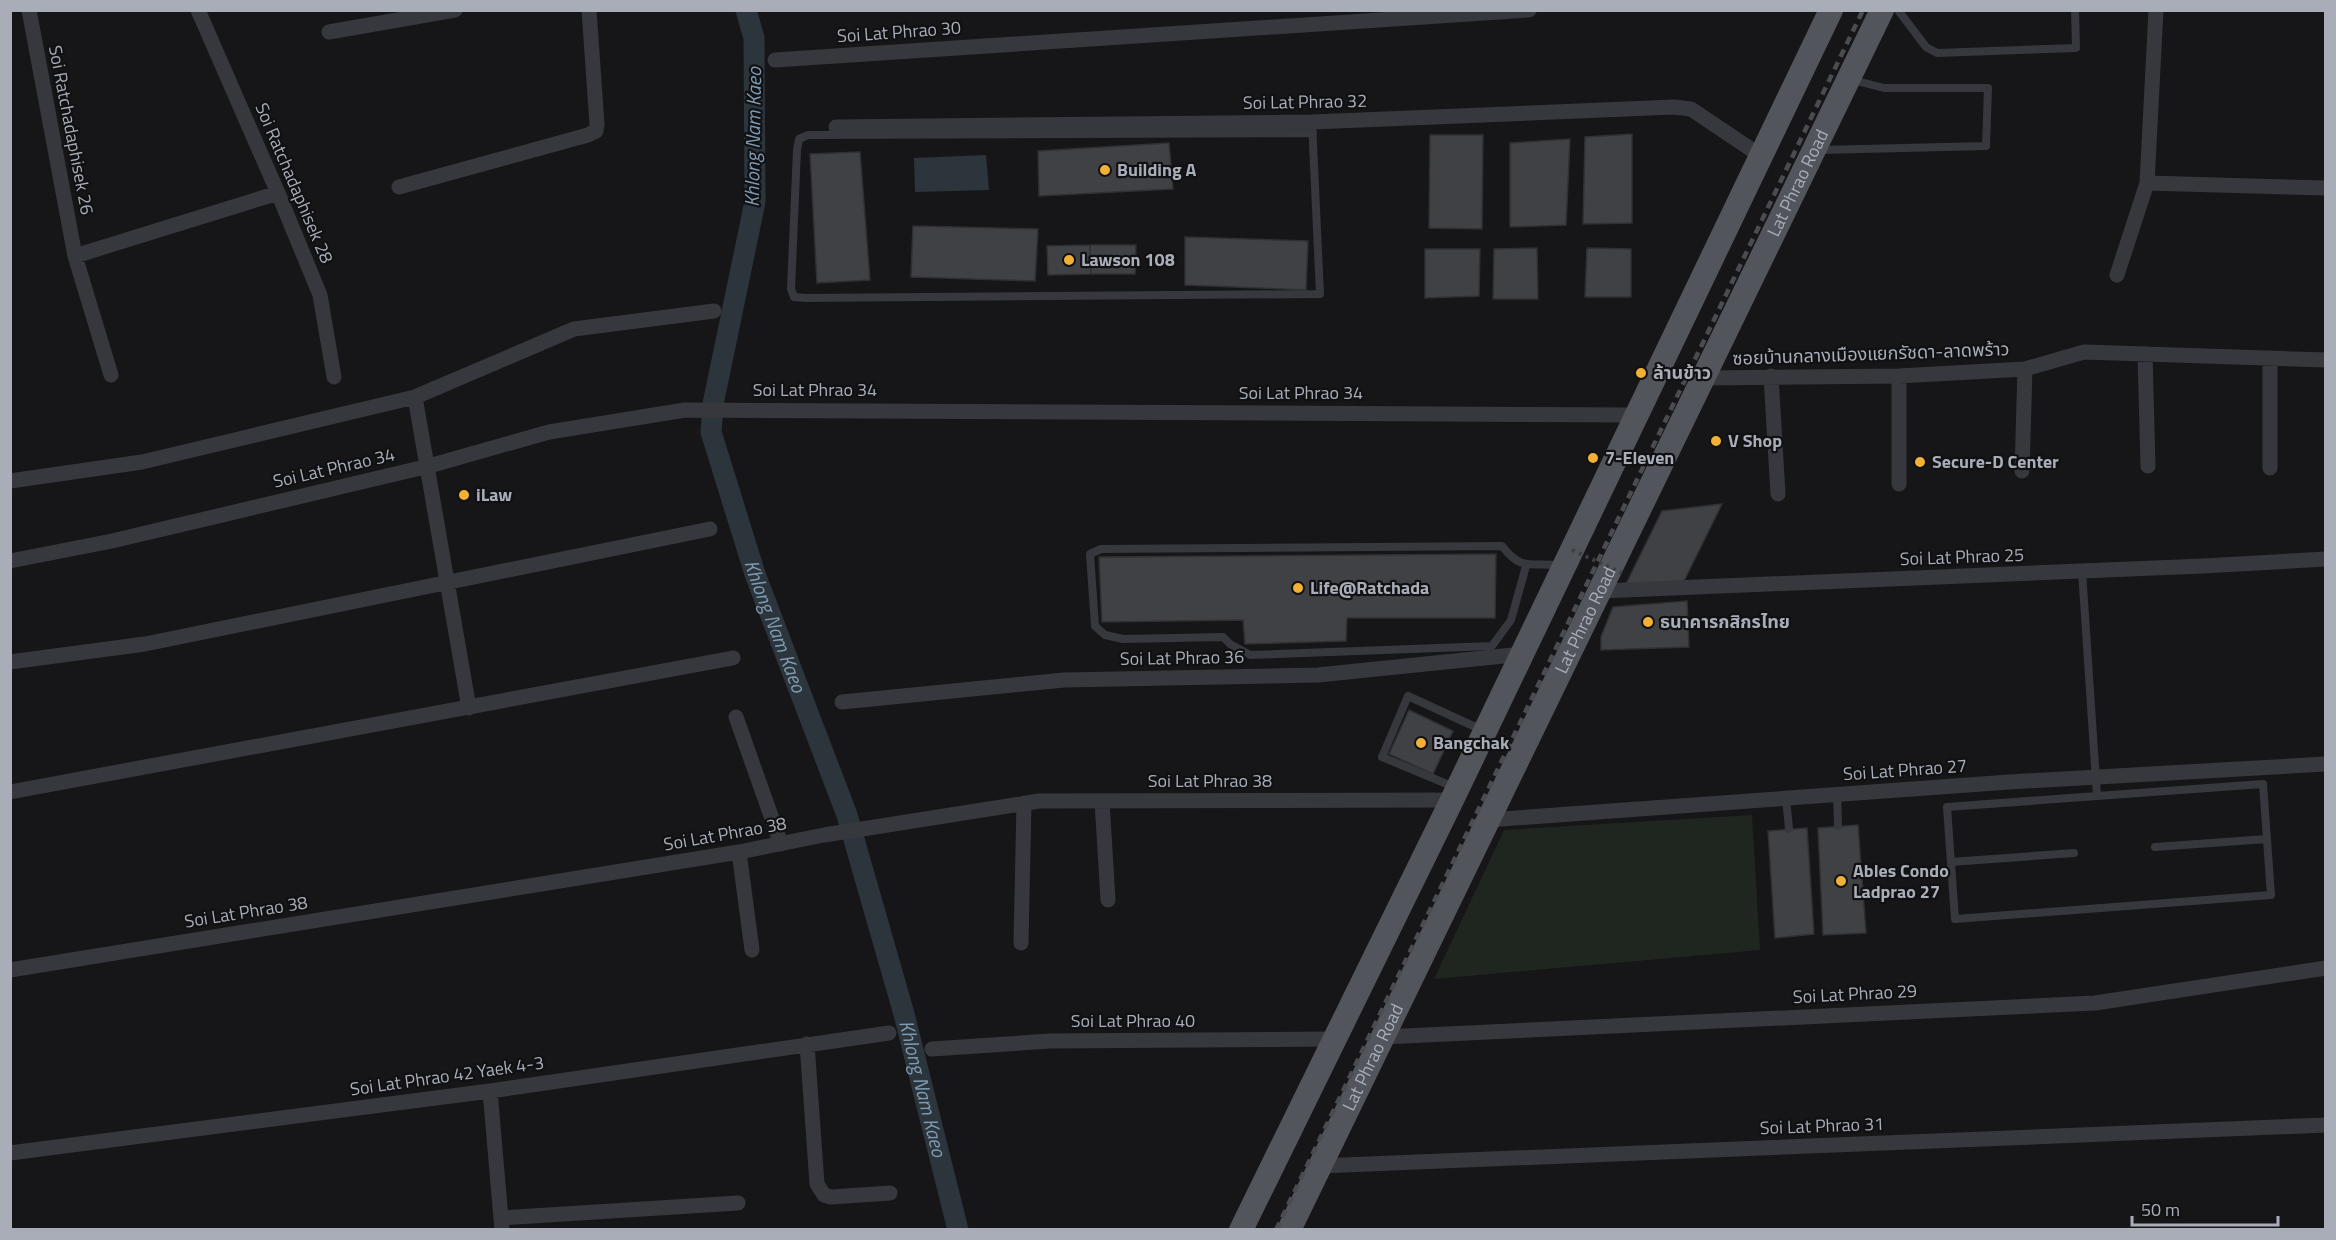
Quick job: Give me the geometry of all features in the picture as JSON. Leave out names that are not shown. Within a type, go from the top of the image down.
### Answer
[{"type":"main road","points":[[1241,1230],[1523,654],[1831,10]]},
{"type":"main road","name":"Lat Phrao Road","points":[[1289,1230],[1882,10]]},
{"type":"street","name":"Soi Ratchadaphisek 26","points":[[29,10],[75,256],[111,375]]},
{"type":"street","name":"Soi Ratchadaphisek 28","points":[[198,10],[320,295],[334,377]]},
{"type":"street","points":[[329,32],[455,10]]},
{"type":"street","points":[[399,187],[596,131],[589,10]]},
{"type":"street","name":"Soi Lat Phrao 30","points":[[775,60],[1529,10]]},
{"type":"street","points":[[2117,275],[2146,183],[2156,10]]},
{"type":"street","name":"Soi Lat Phrao 32","points":[[836,127],[1312,128],[1674,107],[1691,110],[1761,156]]},
{"type":"street","points":[[2146,183],[2325,188]]},
{"type":"street","points":[[75,256],[278,193]]},
{"type":"street","points":[[10,481],[142,462],[415,397],[574,329],[714,310]]},
{"type":"street","name":"ซอยบ้านกลางเมืองแยกรัชดา-ลาดพร้าว","points":[[1704,378],[1899,376],[2025,369],[2084,352],[2325,360]]},
{"type":"street","points":[[2145,354],[2148,466]]},
{"type":"street","points":[[2270,358],[2270,468]]},
{"type":"street","points":[[2022,471],[2025,369]]},
{"type":"street","points":[[1771,376],[1778,494]]},
{"type":"street","points":[[1899,376],[1899,484]]},
{"type":"street","points":[[415,397],[429,466],[469,708]]},
{"type":"street","name":"Soi Lat Phrao 34","points":[[10,561],[112,541],[429,466],[549,432],[685,410],[1637,415]]},
{"type":"street","points":[[10,662],[145,644],[710,529]]},
{"type":"street","name":"Soi Lat Phrao 25","points":[[1601,591],[2325,559]]},
{"type":"street","name":"Soi Lat Phrao 36","points":[[842,702],[1064,680],[1318,675],[1523,654]]},
{"type":"street","points":[[10,792],[733,658]]},
{"type":"street","points":[[736,717],[781,844]]},
{"type":"street","name":"Soi Lat Phrao 27","points":[[1488,820],[1837,794],[2325,764]]},
{"type":"street","name":"Soi Lat Phrao 38","points":[[10,970],[740,852],[824,835],[1024,803],[1455,794]]},
{"type":"street","points":[[1102,801],[1108,900]]},
{"type":"street","points":[[1021,943],[1024,803]]},
{"type":"street","points":[[740,852],[752,950]]},
{"type":"street","name":"Soi Lat Phrao 29","points":[[1383,1037],[2095,1003],[2325,968]]},
{"type":"street","name":"Soi Lat Phrao 42 Yaek 4-3","points":[[10,1153],[490,1091],[889,1033]]},
{"type":"street","name":"Soi Lat Phrao 40","points":[[932,1049],[1050,1041],[1335,1039]]},
{"type":"street","points":[[807,1044],[817,1184],[824,1195],[831,1197],[890,1193]]},
{"type":"street","points":[[490,1091],[501,1224],[738,1203]]},
{"type":"street","name":"Soi Lat Phrao 31","points":[[1320,1166],[2325,1125]]},
{"type":"lane","points":[[1898,10],[1926,47],[1937,53],[2076,48],[2075,10]]},
{"type":"lane","points":[[1814,150],[1986,146],[1988,88],[1884,88],[1848,79]]},
{"type":"lane","points":[[1312,128],[1320,294],[805,298],[794,297],[791,289],[797,150],[799,140],[808,135],[1312,128]]},
{"type":"lane","points":[[1527,566],[1511,620],[1492,646],[1250,655],[1230,644],[1223,636],[1124,639],[1105,635],[1095,626],[1090,554],[1101,549],[1502,546],[1512,559],[1527,566],[1568,558]]},
{"type":"lane","points":[[2082,571],[2097,796]]},
{"type":"lane","points":[[1455,794],[1382,757],[1408,696],[1485,731]]},
{"type":"lane","points":[[2263,784],[2271,895],[1954,919],[1947,807],[2097,796],[2263,784]]},
{"type":"lane","points":[[1837,794],[1838,826]]},
{"type":"lane","points":[[1786,798],[1789,829]]},
{"type":"lane","points":[[2155,847],[2267,839]]},
{"type":"lane","points":[[1951,862],[2074,853]]},
{"type":"path","points":[[1568,558],[1622,573]]},
{"type":"shaded area","points":[[986,155],[989,190],[915,192],[914,158]]},
{"type":"shaded area","points":[[1752,815],[1760,950],[1434,979],[1504,830]]},
{"type":"building","points":[[1632,134],[1632,223],[1583,224],[1585,137]]},
{"type":"building","points":[[1430,135],[1483,135],[1482,229],[1429,228]]},
{"type":"building","points":[[1570,139],[1566,225],[1510,227],[1510,143]]},
{"type":"building","name":"Building A","points":[[1169,143],[1173,189],[1039,196],[1038,151]]},
{"type":"building","points":[[860,152],[870,280],[817,283],[810,154]]},
{"type":"building","points":[[913,226],[1038,229],[1035,281],[911,277]]},
{"type":"building","points":[[1185,237],[1308,241],[1306,290],[1185,285]]},
{"type":"building","points":[[1090,245],[1136,245],[1135,274],[1091,274]]},
{"type":"building","name":"Lawson 108","points":[[1090,245],[1091,274],[1048,275],[1047,246]]},
{"type":"building","points":[[1537,248],[1538,299],[1493,299],[1494,249]]},
{"type":"building","points":[[1587,248],[1631,249],[1631,297],[1585,297]]},
{"type":"building","points":[[1425,249],[1480,249],[1479,296],[1425,298]]},
{"type":"building","points":[[1722,504],[1683,583],[1625,586],[1662,511]]},
{"type":"building","name":"Life@Ratchada","points":[[1496,554],[1495,618],[1347,618],[1346,641],[1245,644],[1243,620],[1102,622],[1099,557]]},
{"type":"building","name":"ธนาคารกสิกรไทย","points":[[1687,601],[1689,647],[1601,650],[1601,637],[1613,607]]},
{"type":"building","name":"Bangchak","points":[[1409,710],[1453,731],[1433,774],[1389,754]]},
{"type":"building","name":"Ables Condo Ladprao 27","points":[[1858,825],[1866,933],[1823,935],[1818,828]]},
{"type":"building","name":"Ables Condo Ladprao 27","points":[[1807,828],[1814,934],[1775,938],[1768,831]]},
{"type":"waterway","name":"Khlong Nam Kaeo","points":[[746,10],[754,38],[755,202],[713,404],[711,432],[755,574],[847,815],[904,1014],[958,1230]]},
{"type":"railway","points":[[1276,1230],[1863,10]]},
{"type":"place","name":"Building A","points":[[1105,170]]},
{"type":"place","name":"Lawson 108","points":[[1069,260]]},
{"type":"place","name":"ล้านข้าว","points":[[1641,373]]},
{"type":"place","name":"V Shop","points":[[1716,441]]},
{"type":"place","name":"7-Eleven","points":[[1593,458]]},
{"type":"place","name":"Secure-D Center","points":[[1920,462]]},
{"type":"place","name":"iLaw","points":[[464,495]]},
{"type":"place","name":"Life@Ratchada","points":[[1298,588]]},
{"type":"place","name":"ธนาคารกสิกรไทย","points":[[1648,622]]},
{"type":"place","name":"Bangchak","points":[[1421,743]]},
{"type":"place","name":"Ables Condo Ladprao 27","points":[[1841,881]]}]
